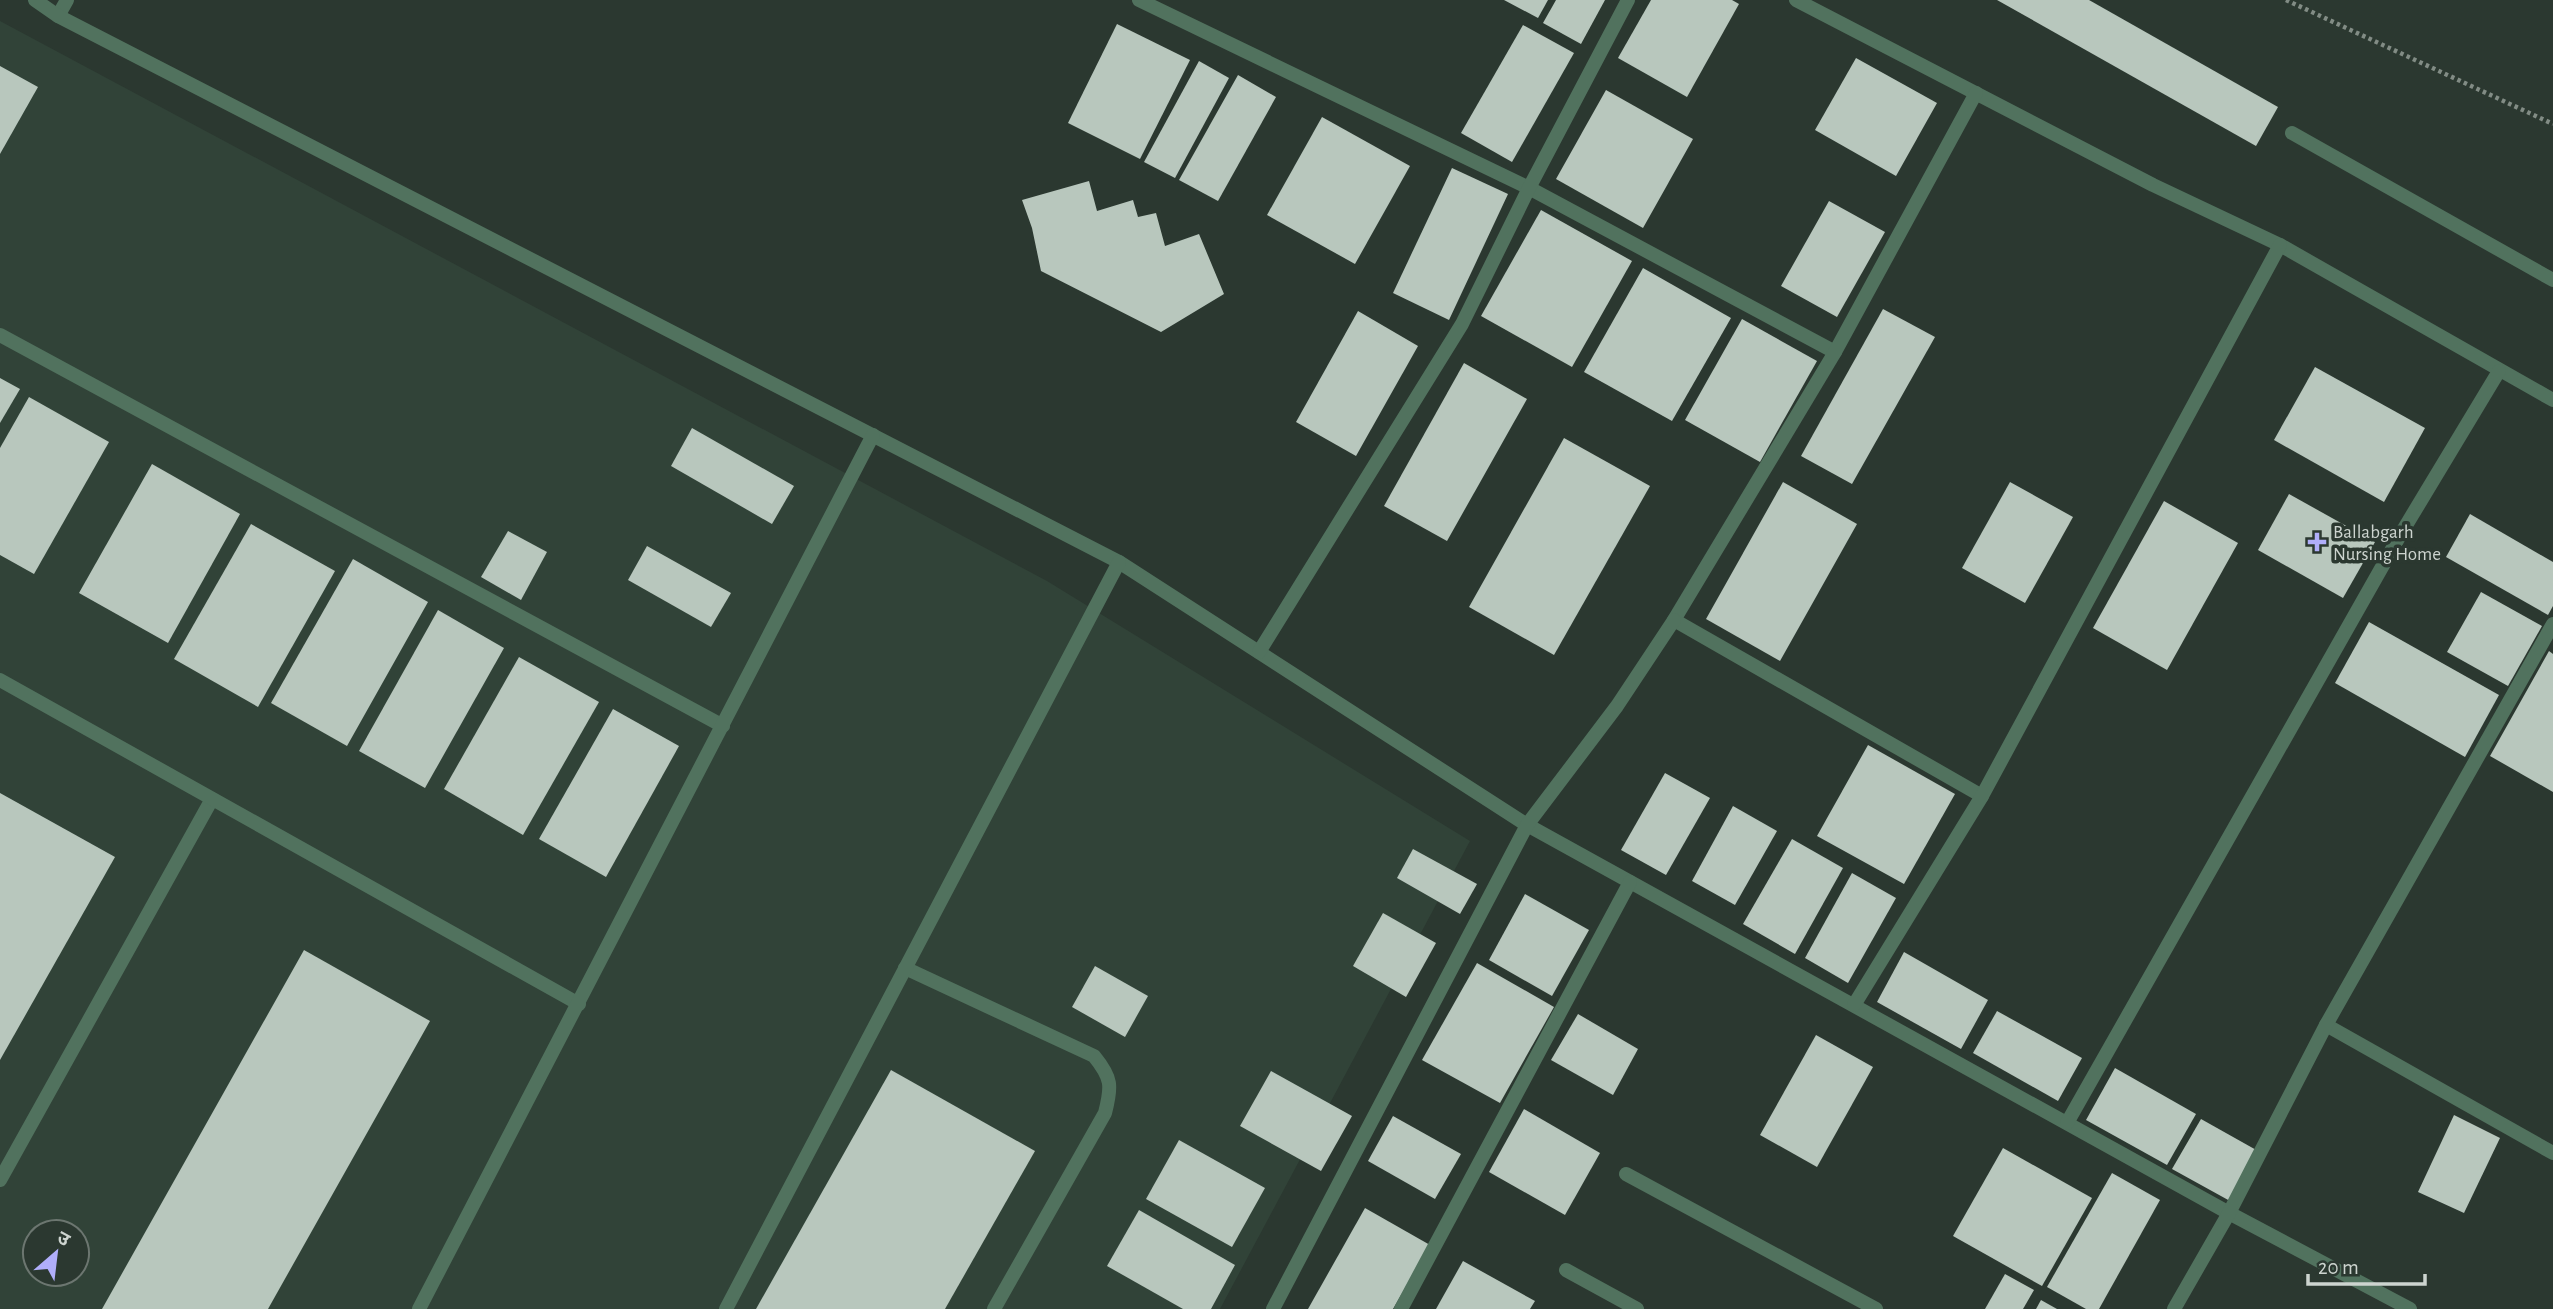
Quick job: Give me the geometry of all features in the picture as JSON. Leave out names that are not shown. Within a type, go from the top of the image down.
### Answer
[{"type":"street","points":[[35,0],[58,16],[1119,562],[1527,825],[2229,1213],[2410,1309]]},
{"type":"street","points":[[58,16],[67,0]]},
{"type":"street","points":[[1139,0],[1529,188],[1835,352]]},
{"type":"street","points":[[1259,652],[1462,324],[1529,188],[1628,0]]},
{"type":"street","points":[[1796,0],[2153,185],[2280,245],[2553,400]]},
{"type":"street","points":[[1273,1309],[1527,825],[1616,706],[1674,620],[1835,352],[1976,93]]},
{"type":"street","points":[[2292,134],[2553,280]]},
{"type":"street","points":[[1854,1005],[1982,796],[2280,245]]},
{"type":"street","points":[[0,335],[723,726]]},
{"type":"street","points":[[2067,1123],[2399,537],[2499,371]]},
{"type":"street","points":[[419,1309],[873,435]]},
{"type":"street","points":[[726,1309],[1119,562]]},
{"type":"street","points":[[1674,620],[1982,796]]},
{"type":"street","points":[[2174,1309],[2229,1213],[2326,1025],[2553,624]]},
{"type":"street","points":[[0,680],[579,1004]]},
{"type":"street","points":[[0,1180],[212,799]]},
{"type":"street","points":[[1401,1309],[1630,881]]},
{"type":"street","points":[[905,968],[1094,1056],[1109,1074],[1110,1094],[1105,1113],[994,1309]]},
{"type":"street","points":[[2326,1025],[2553,1153]]},
{"type":"street","points":[[1626,1174],[1876,1309]]},
{"type":"street","points":[[1566,1270],[1637,1309]]},
{"type":"path","points":[[2286,0],[2553,124]]},
{"type":"shaded area","points":[[0,21],[1047,581],[1470,841],[1220,1309],[0,1309]]},
{"type":"building","points":[[1504,0],[1548,0],[1538,18]]},
{"type":"building","points":[[1556,0],[1605,0],[1581,44],[1543,23]]},
{"type":"building","points":[[1651,0],[1732,0],[1739,4],[1687,97],[1618,58]]},
{"type":"building","points":[[1997,0],[2089,0],[2278,107],[2256,146]]},
{"type":"building","points":[[1117,24],[1190,60],[1140,159],[1068,123]]},
{"type":"building","points":[[1523,25],[1574,53],[1512,162],[1461,133]]},
{"type":"building","points":[[1856,58],[1937,103],[1896,176],[1815,130]]},
{"type":"building","points":[[1199,61],[1229,78],[1175,178],[1144,162]]},
{"type":"building","points":[[0,66],[38,87],[0,154]]},
{"type":"building","points":[[1238,75],[1276,97],[1218,201],[1179,180]]},
{"type":"building","points":[[1606,90],[1693,139],[1643,228],[1556,179]]},
{"type":"building","points":[[1322,117],[1410,166],[1355,264],[1267,215]]},
{"type":"building","points":[[1452,168],[1508,194],[1449,320],[1393,293]]},
{"type":"building","points":[[1089,181],[1097,211],[1133,200],[1138,217],[1156,213],[1165,246],[1199,234],[1224,294],[1161,332],[1041,271],[1032,228],[1022,200]]},
{"type":"building","points":[[1829,201],[1885,232],[1837,317],[1781,286]]},
{"type":"building","points":[[1541,210],[1632,261],[1572,367],[1481,316]]},
{"type":"building","points":[[1643,268],[1731,318],[1672,421],[1584,372]]},
{"type":"building","points":[[1883,309],[1935,337],[1852,484],[1801,456]]},
{"type":"building","points":[[1358,311],[1418,346],[1356,456],[1296,422]]},
{"type":"building","points":[[1742,319],[1817,361],[1760,462],[1685,420]]},
{"type":"building","points":[[1464,363],[1527,399],[1447,541],[1384,506]]},
{"type":"building","points":[[2315,367],[2425,428],[2384,502],[2274,440]]},
{"type":"building","points":[[0,378],[20,389],[0,423]]},
{"type":"building","points":[[29,397],[109,442],[34,574],[0,555],[0,448]]},
{"type":"building","points":[[692,428],[794,486],[772,524],[671,466]]},
{"type":"building","points":[[1564,438],[1650,486],[1554,655],[1469,607]]},
{"type":"building","points":[[152,464],[240,514],[168,643],[79,593]]},
{"type":"building","points":[[1783,482],[1857,524],[1780,661],[1706,619]]},
{"type":"building","points":[[2010,482],[2073,517],[2025,603],[1962,568]]},
{"type":"building","points":[[2289,494],[2375,542],[2343,598],[2258,550]]},
{"type":"building","points":[[2164,501],[2238,543],[2167,670],[2093,628]]},
{"type":"building","points":[[2470,514],[2553,562],[2553,606],[2548,615],[2446,557]]},
{"type":"building","points":[[251,524],[335,571],[258,707],[174,659]]},
{"type":"building","points":[[508,531],[547,552],[521,600],[481,577]]},
{"type":"building","points":[[647,546],[731,593],[711,627],[628,580]]},
{"type":"building","points":[[353,559],[428,602],[347,746],[271,703]]},
{"type":"building","points":[[2481,592],[2542,626],[2508,686],[2447,652]]},
{"type":"building","points":[[438,610],[504,648],[425,788],[359,751]]},
{"type":"building","points":[[2369,622],[2499,695],[2465,757],[2335,683]]},
{"type":"building","points":[[2549,651],[2553,654],[2553,792],[2490,756]]},
{"type":"building","points":[[519,657],[599,702],[523,835],[444,789]]},
{"type":"building","points":[[613,709],[679,746],[606,877],[539,839]]},
{"type":"building","points":[[1868,745],[1955,794],[1904,884],[1817,836]]},
{"type":"building","points":[[1665,773],[1710,798],[1666,875],[1621,850]]},
{"type":"building","points":[[0,793],[115,857],[0,1060]]},
{"type":"building","points":[[1733,806],[1777,831],[1735,905],[1692,881]]},
{"type":"building","points":[[1792,839],[1843,868],[1795,954],[1743,924]]},
{"type":"building","points":[[1413,849],[1477,884],[1460,914],[1397,878]]},
{"type":"building","points":[[1852,873],[1896,898],[1848,983],[1805,958]]},
{"type":"building","points":[[1525,894],[1589,930],[1552,996],[1489,960]]},
{"type":"building","points":[[1383,913],[1436,943],[1406,997],[1353,966]]},
{"type":"building","points":[[304,950],[430,1021],[268,1309],[102,1309]]},
{"type":"building","points":[[1904,952],[1988,1000],[1961,1049],[1877,1002]]},
{"type":"building","points":[[1477,963],[1554,1007],[1500,1103],[1422,1060]]},
{"type":"building","points":[[1095,966],[1148,996],[1125,1037],[1072,1007]]},
{"type":"building","points":[[1997,1011],[2082,1058],[2058,1101],[1973,1053]]},
{"type":"building","points":[[1578,1014],[1638,1049],[1613,1095],[1551,1060]]},
{"type":"building","points":[[1816,1035],[1873,1067],[1817,1167],[1760,1135]]},
{"type":"building","points":[[2115,1068],[2196,1114],[2167,1165],[2086,1120]]},
{"type":"building","points":[[891,1070],[1035,1151],[945,1309],[756,1309]]},
{"type":"building","points":[[1271,1071],[1352,1116],[1321,1171],[1240,1126]]},
{"type":"building","points":[[1524,1109],[1600,1153],[1565,1215],[1489,1172]]},
{"type":"building","points":[[2454,1115],[2500,1138],[2464,1213],[2418,1192]]},
{"type":"building","points":[[1393,1116],[1461,1154],[1435,1199],[1368,1161]]},
{"type":"building","points":[[2201,1119],[2258,1151],[2230,1201],[2172,1169]]},
{"type":"building","points":[[1179,1140],[1265,1188],[1232,1247],[1146,1199]]},
{"type":"building","points":[[2003,1148],[2092,1198],[2042,1286],[1953,1236]]},
{"type":"building","points":[[2112,1173],[2160,1200],[2099,1309],[2086,1309],[2047,1287]]},
{"type":"building","points":[[1365,1208],[1430,1245],[1393,1309],[1308,1309]]},
{"type":"building","points":[[1139,1210],[1235,1265],[1211,1309],[1183,1309],[1107,1266]]},
{"type":"building","points":[[1463,1261],[1535,1301],[1530,1309],[1436,1309]]},
{"type":"building","points":[[2005,1274],[2034,1290],[2023,1309],[1985,1309]]},
{"type":"building","points":[[2041,1300],[2057,1309],[2036,1309]]},
{"type":"place","name":"Ballabgarh Nursing Home","points":[[2317,542]]}]
